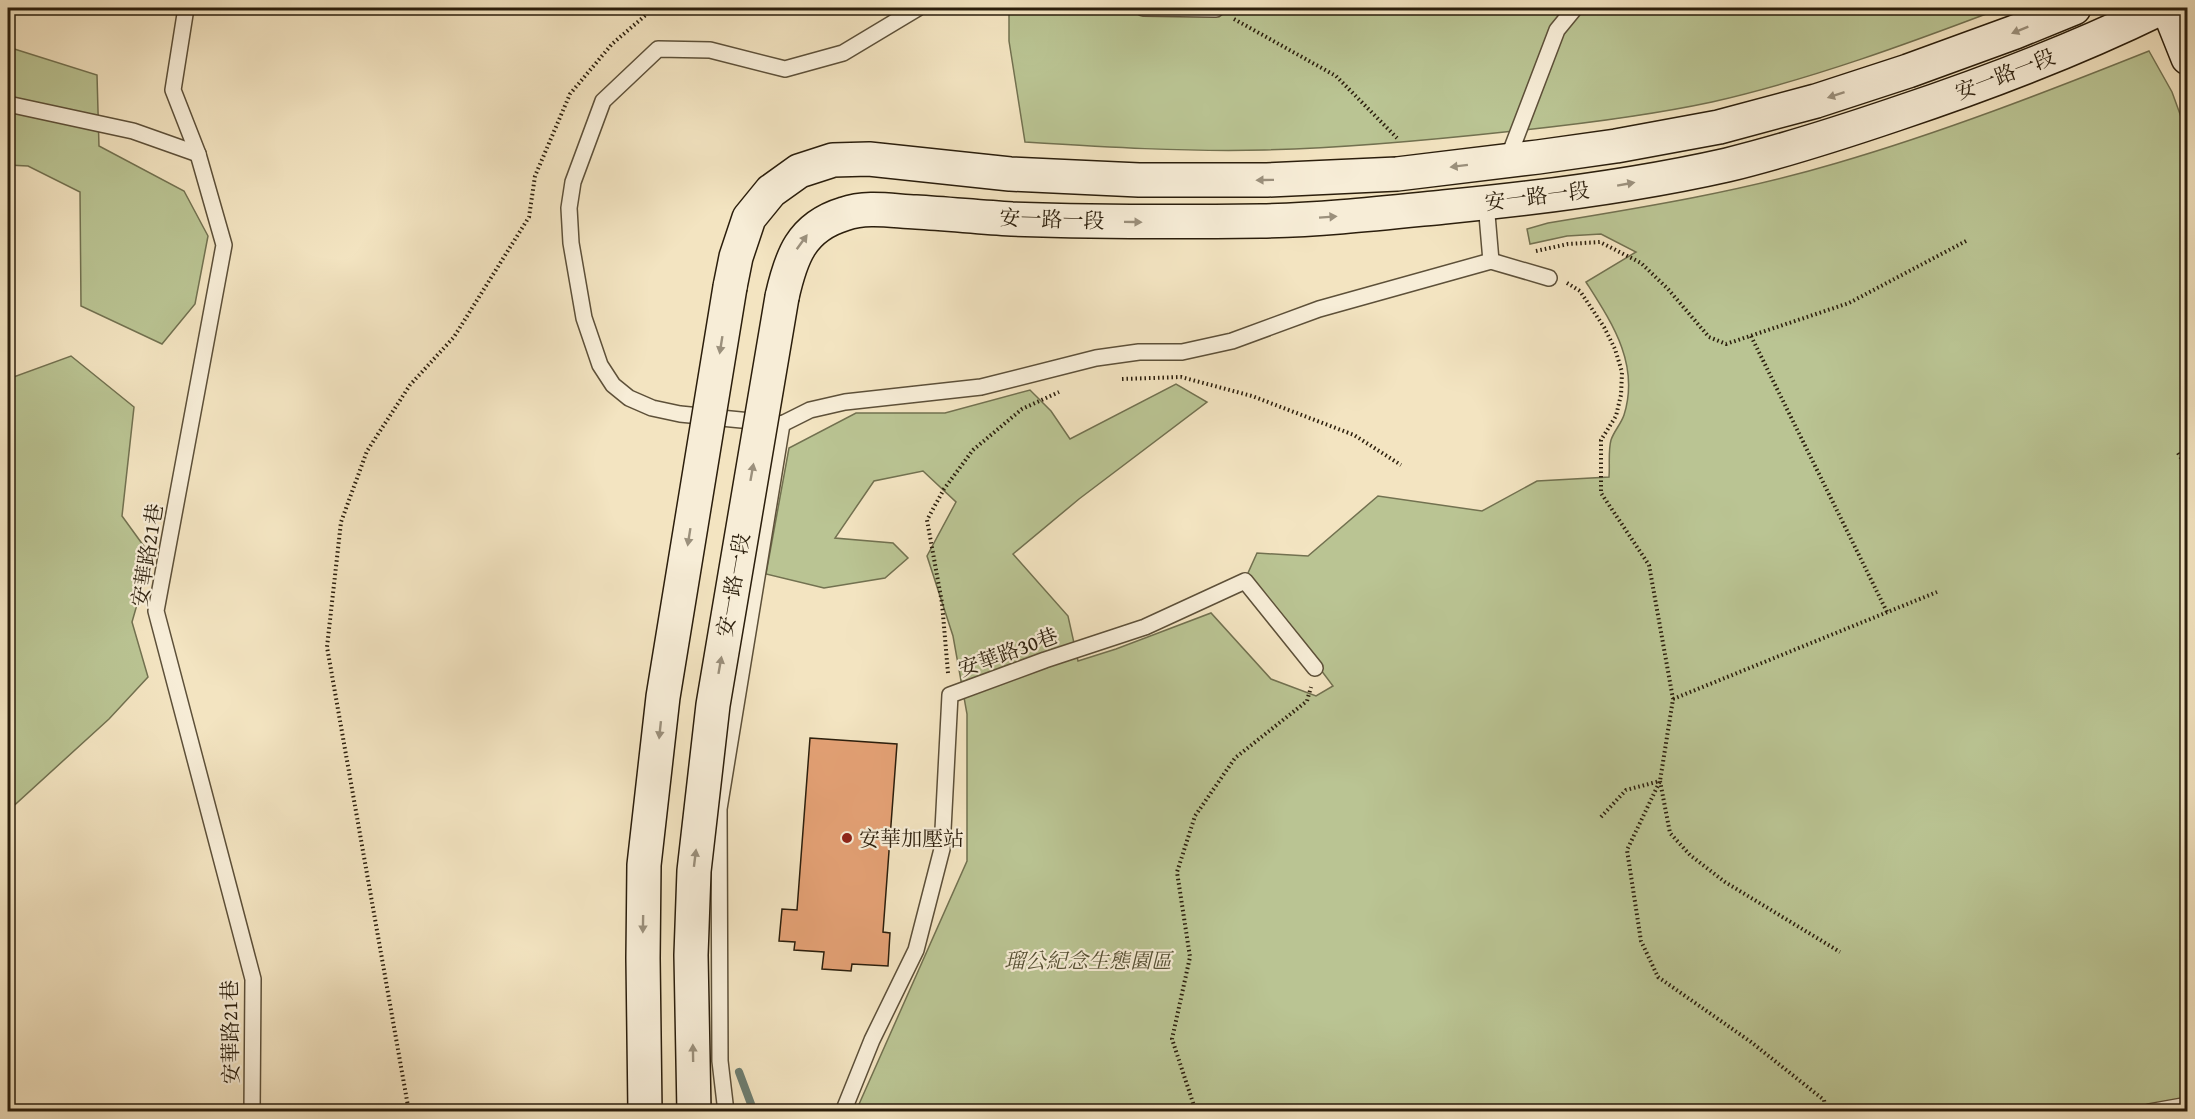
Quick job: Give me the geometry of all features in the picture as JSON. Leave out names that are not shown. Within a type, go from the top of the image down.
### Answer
[{"type":"street","name":"安一路一段","points":[[645,1112],[644,865],[663,697],[736,257],[749,218],[771,191],[799,171],[832,160],[870,159],[1010,174],[1139,180],[1267,180],[1397,174],[1616,146],[1719,127],[1816,101],[1908,71],[2074,8]]},
{"type":"street","name":"安一路一段","points":[[694,1112],[691,956],[694,871],[713,705],[788,270],[796,251],[809,233],[826,220],[849,212],[875,209],[1010,219],[1140,222],[1270,221],[1402,212],[1625,184],[1727,165],[1828,137],[2028,66],[2113,31],[2161,8]]},
{"type":"street","points":[[2168,8],[2187,58]]},
{"type":"street","points":[[1522,159],[1543,196]]},
{"type":"lane","name":"安華路21巷","points":[[186,8],[173,90],[198,154],[224,245],[156,611],[252,979],[252,1112]]},
{"type":"lane","points":[[918,8],[843,53],[785,69],[710,50],[658,49],[603,101],[573,182],[569,208],[571,243],[584,318],[600,365],[613,385],[629,398],[652,408],[680,414],[783,424],[810,410],[844,402],[981,387],[1096,358],[1139,352],[1182,352],[1232,341],[1319,309],[1491,261],[1550,278]]},
{"type":"lane","points":[[1143,8],[1216,9]]},
{"type":"lane","points":[[1522,159],[1557,30],[1575,8]]},
{"type":"lane","points":[[8,104],[133,131],[198,154]]},
{"type":"lane","points":[[1486,203],[1491,261]]},
{"type":"lane","points":[[726,1112],[720,1061],[719,809],[783,424]]},
{"type":"lane","name":"安華路30巷","points":[[843,1112],[872,1040],[916,950],[942,849],[950,695],[1145,627],[1245,581],[1315,668]]},
{"type":"lane","points":[[2149,1112],[2187,1105]]},
{"type":"path","points":[[409,1112],[327,647],[341,522],[367,451],[410,385],[454,337],[529,217],[535,176],[570,94],[612,44],[654,8]]},
{"type":"path","points":[[1216,9],[1336,76],[1397,138]]},
{"type":"path","points":[[1535,251],[1568,244],[1600,242],[1641,263],[1668,289],[1709,337],[1726,344],[1849,303],[1966,241]]},
{"type":"path","points":[[1550,278],[1567,283],[1580,291],[1604,327],[1622,372],[1622,394],[1616,416],[1601,440],[1601,493],[1649,565],[1673,699],[1660,781],[1627,850],[1641,941],[1658,978],[1751,1042],[1824,1100],[1826,1112]]},
{"type":"path","points":[[1751,336],[1887,612]]},
{"type":"path","points":[[1114,379],[1181,377],[1251,396],[1354,435],[1401,465]]},
{"type":"path","points":[[950,695],[942,603],[927,520],[944,489],[973,450],[1022,409],[1062,390]]},
{"type":"path","points":[[2178,453],[2187,469]]},
{"type":"path","points":[[1673,699],[1937,592]]},
{"type":"path","points":[[1196,1112],[1172,1039],[1190,957],[1177,872],[1195,816],[1235,758],[1307,701],[1315,668]]},
{"type":"path","points":[[1601,817],[1626,790],[1660,781]]},
{"type":"path","points":[[1660,781],[1670,833],[1690,855],[1725,882],[1840,952]]},
{"type":"path","points":[[1932,1110],[1960,1112]]},
{"type":"green space","points":[[1009,8],[2002,8],[1823,72],[1688,107],[1589,122],[1390,143],[1265,150],[1205,150],[1025,142],[1009,41]]},
{"type":"green space","points":[[8,47],[97,75],[99,146],[184,191],[208,236],[195,304],[162,344],[81,306],[80,192],[28,166],[8,165]]},
{"type":"green space","name":"瑠公紀念生態園區","points":[[2149,51],[2172,92],[2188,136],[2187,1111],[856,1111],[967,861],[967,714],[953,636],[927,556],[956,502],[923,471],[874,481],[835,538],[893,543],[908,558],[885,578],[824,588],[766,574],[789,448],[856,413],[945,413],[1030,390],[1051,411],[1070,439],[1176,384],[1207,402],[1079,499],[1013,554],[1068,616],[1078,661],[1211,613],[1271,679],[1316,696],[1333,686],[1248,573],[1257,553],[1308,556],[1378,496],[1482,511],[1537,481],[1609,477],[1610,444],[1624,415],[1628,396],[1626,361],[1614,329],[1586,282],[1636,252],[1601,234],[1567,236],[1530,244],[1527,229],[1548,223],[1730,190],[1837,163],[1955,125]]},
{"type":"green space","points":[[71,356],[134,407],[122,516],[151,556],[132,622],[148,677],[109,719],[8,811],[8,379]]},
{"type":"building","name":"安華加壓站","points":[[810,738],[897,744],[883,932],[890,933],[888,966],[852,964],[851,971],[822,969],[824,952],[794,950],[795,942],[779,941],[782,909],[797,910]]},
{"type":"waterway","points":[[739,1072],[754,1112]]},
{"type":"place","name":"安華加壓站","points":[[847,838]]}]
